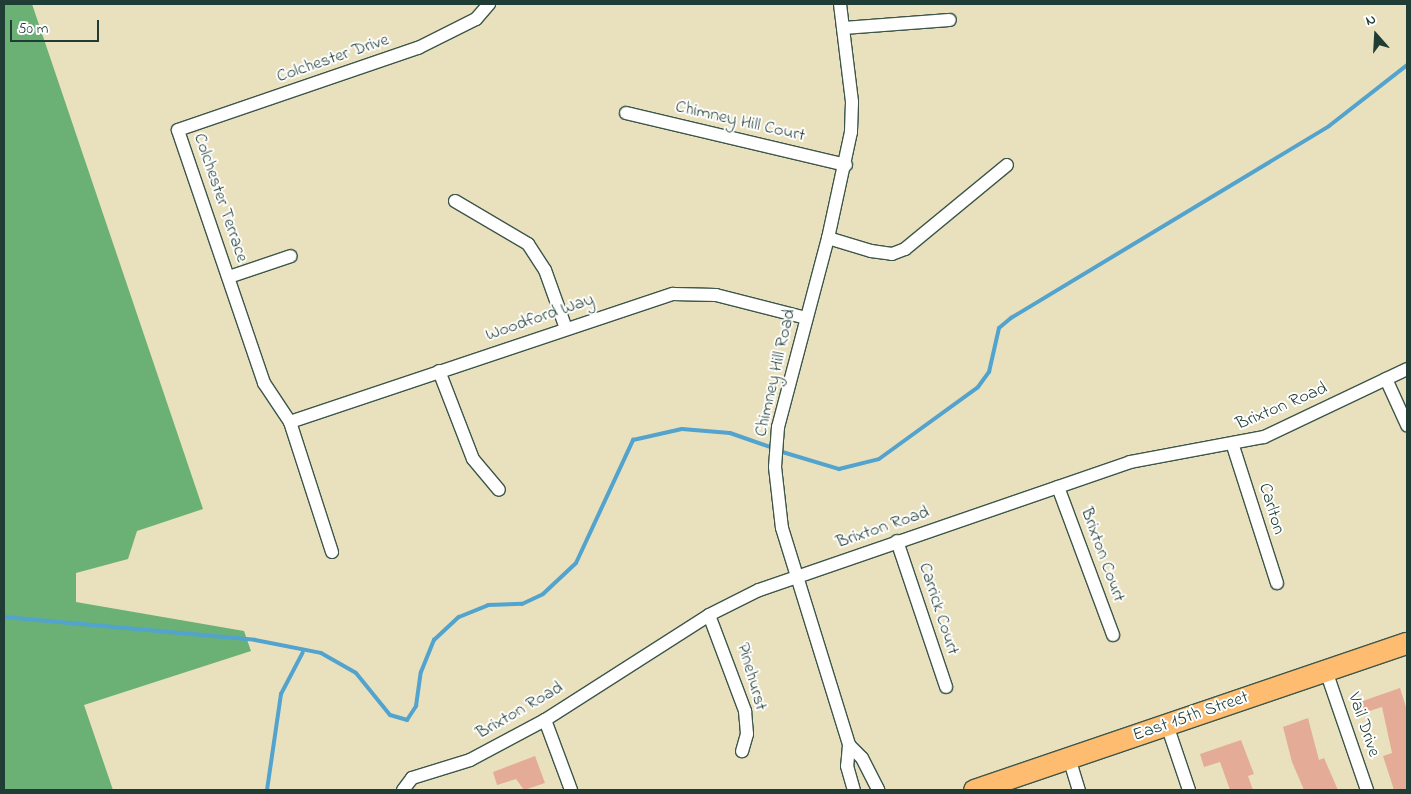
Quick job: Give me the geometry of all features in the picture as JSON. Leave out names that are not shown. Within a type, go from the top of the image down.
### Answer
[{"type":"main road","name":"East 15th Street","points":[[974,790],[1407,643]]},
{"type":"street","name":"Colchester Drive","points":[[178,130],[418,48],[468,23],[489,4]]},
{"type":"street","name":"Chimney Hill Road","points":[[840,4],[852,102],[846,164],[778,427],[775,467],[782,528],[794,577],[849,745]]},
{"type":"street","points":[[843,28],[950,20]]},
{"type":"street","name":"Chimney Hill Court","points":[[626,113],[846,164]]},
{"type":"street","name":"Colchester Terrace","points":[[178,130],[264,384],[290,422],[332,552]]},
{"type":"street","points":[[828,238],[871,251],[892,254],[906,249],[1007,166]]},
{"type":"street","points":[[455,200],[528,244],[545,270],[565,326]]},
{"type":"street","name":"Colchester Terrace","points":[[229,278],[291,256]]},
{"type":"street","name":"Woodford Way","points":[[290,422],[439,372],[565,326],[673,294],[716,295],[806,318]]},
{"type":"street","name":"Brixton Road","points":[[403,790],[412,778],[470,760],[545,720],[709,615],[794,577],[1158,454],[1233,446],[1264,437],[1407,369]]},
{"type":"street","points":[[439,372],[473,459],[499,490]]},
{"type":"street","points":[[1386,380],[1407,425]]},
{"type":"street","name":"Carlton","points":[[1233,446],[1277,583]]},
{"type":"street","name":"Brixton Court","points":[[1058,487],[1113,635]]},
{"type":"street","name":"Carrick Court","points":[[898,541],[946,688]]},
{"type":"street","name":"Pinehurst","points":[[709,615],[721,638],[745,710],[747,734],[742,751]]},
{"type":"street","name":"Vail Drive","points":[[1326,672],[1367,790]]},
{"type":"street","points":[[545,720],[571,790]]},
{"type":"street","points":[[1167,725],[1190,790]]},
{"type":"street","points":[[849,745],[847,766],[854,790]]},
{"type":"street","points":[[849,745],[862,758],[878,790]]},
{"type":"street","points":[[1069,758],[1080,790]]},
{"type":"green space","points":[[4,4],[32,4],[203,509],[137,531],[128,559],[76,573],[76,602],[244,631],[251,651],[84,705],[113,790],[4,790]]},
{"type":"building","points":[[1400,688],[1407,710],[1407,790],[1394,790],[1383,756],[1392,753],[1382,707],[1360,714],[1357,703]]},
{"type":"building","points":[[1308,718],[1319,760],[1324,758],[1338,790],[1304,790],[1292,762],[1283,727]]},
{"type":"building","points":[[1241,740],[1254,774],[1248,776],[1253,790],[1230,790],[1220,762],[1204,767],[1200,754]]},
{"type":"building","points":[[535,756],[545,783],[524,790],[516,779],[497,785],[493,772]]},
{"type":"waterway","points":[[779,451],[839,469],[879,459],[978,387],[989,372],[999,328],[1011,318],[1329,126],[1407,65]]},
{"type":"waterway","points":[[4,617],[255,640],[321,653],[356,673],[390,715],[407,720],[416,706],[421,672],[434,640],[459,617],[488,605],[522,604],[543,594],[576,563],[633,440],[682,429],[730,433],[773,448]]},
{"type":"waterway","points":[[267,790],[281,694],[303,652]]}]
